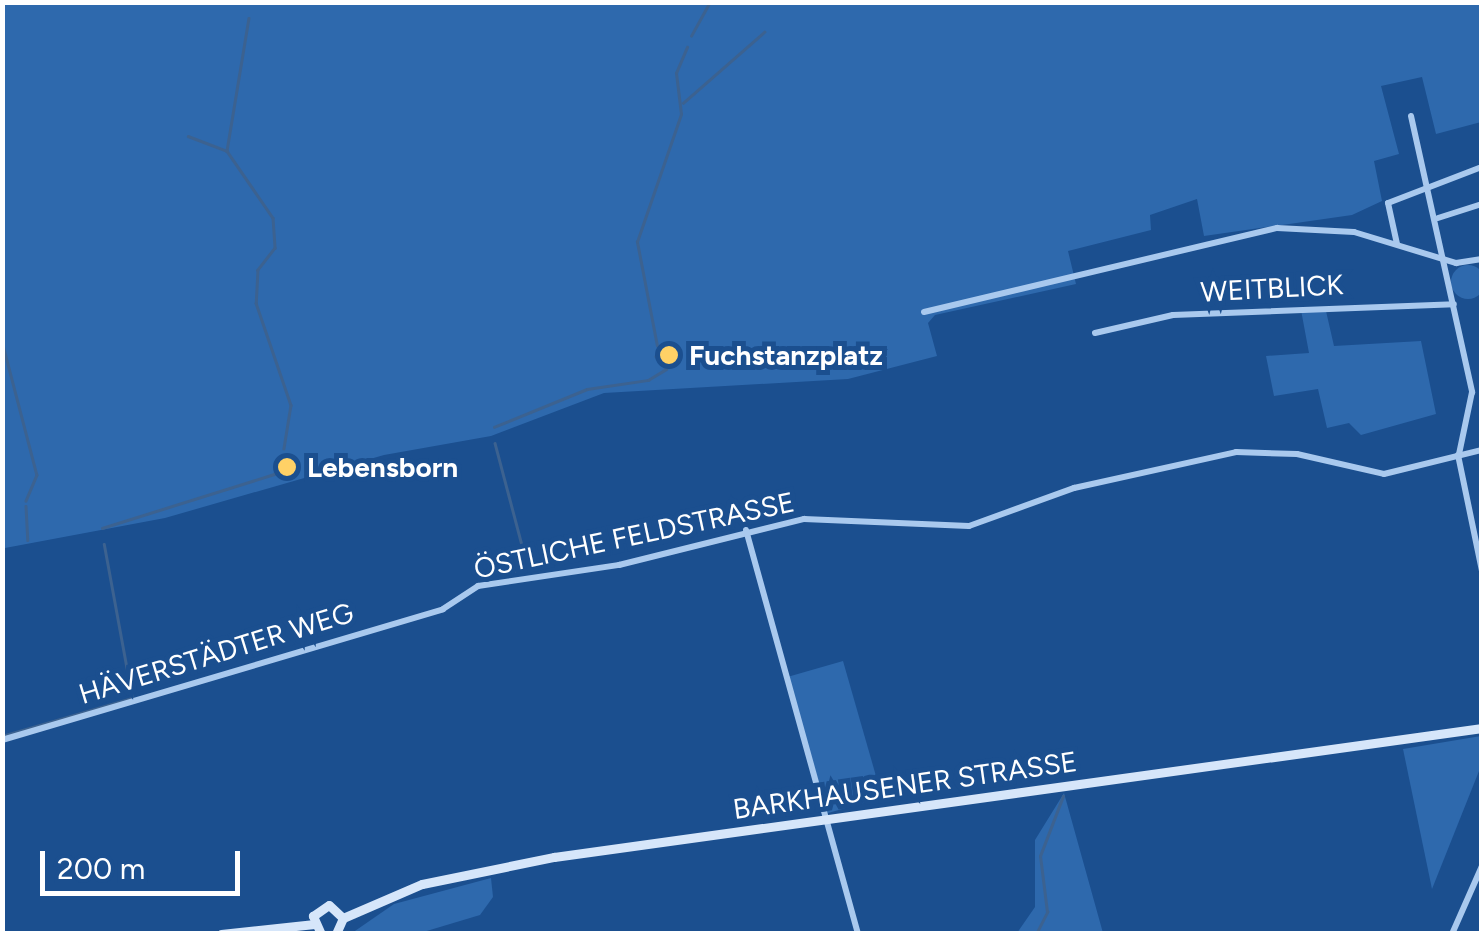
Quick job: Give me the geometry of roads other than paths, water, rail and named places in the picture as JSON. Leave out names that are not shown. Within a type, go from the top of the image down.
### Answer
[{"type":"main road","name":"BARKHAUSENER STRASSE","points":[[317,929],[324,906],[343,918],[465,874],[824,817],[1482,728]]},
{"type":"main road","points":[[336,934],[343,918]]},
{"type":"main road","points":[[221,934],[317,929]]},
{"type":"street","points":[[1411,116],[1438,218],[1443,261],[1472,392],[1458,455],[1482,571]]},
{"type":"street","points":[[1398,245],[1388,204],[1482,167]]},
{"type":"street","points":[[1438,218],[1482,204]]},
{"type":"street","points":[[924,312],[1277,228],[1398,245],[1443,261],[1482,260]]},
{"type":"street","name":"WEITBLICK","points":[[1095,332],[1173,315],[1454,304]]},
{"type":"street","name":"ÖSTLICHE FELDSTRASSE","points":[[443,609],[478,586],[619,565],[804,518],[969,526],[1074,488],[1236,452],[1296,454],[1384,474],[1482,450]]},
{"type":"street","points":[[746,530],[858,934]]},
{"type":"street","name":"HÄVERSTÄDTER WEG","points":[[2,740],[443,609]]},
{"type":"street","points":[[1452,934],[1482,866]]},
{"type":"waterway","points":[[691,36],[710,2]]},
{"type":"waterway","points":[[249,18],[227,151],[273,218],[275,248],[258,270],[256,303],[291,405],[284,448]]},
{"type":"waterway","points":[[683,103],[764,32]]},
{"type":"waterway","points":[[657,346],[637,242],[681,114],[676,73],[687,47]]},
{"type":"waterway","points":[[188,136],[227,151]]},
{"type":"waterway","points":[[2,341],[37,475],[26,501]]},
{"type":"waterway","points":[[494,427],[587,389],[648,380],[666,369],[656,357]]},
{"type":"waterway","points":[[495,443],[528,568],[506,573]]},
{"type":"waterway","points":[[102,528],[274,474],[282,459]]},
{"type":"waterway","points":[[26,506],[28,540]]},
{"type":"waterway","points":[[2,736],[132,698],[104,545]]},
{"type":"waterway","points":[[1036,934],[1047,912],[1040,856],[1063,796]]},
{"type":"place","name":"Fuchstanzplatz","points":[[669,355]]},
{"type":"place","name":"Lebensborn","points":[[287,467]]}]
